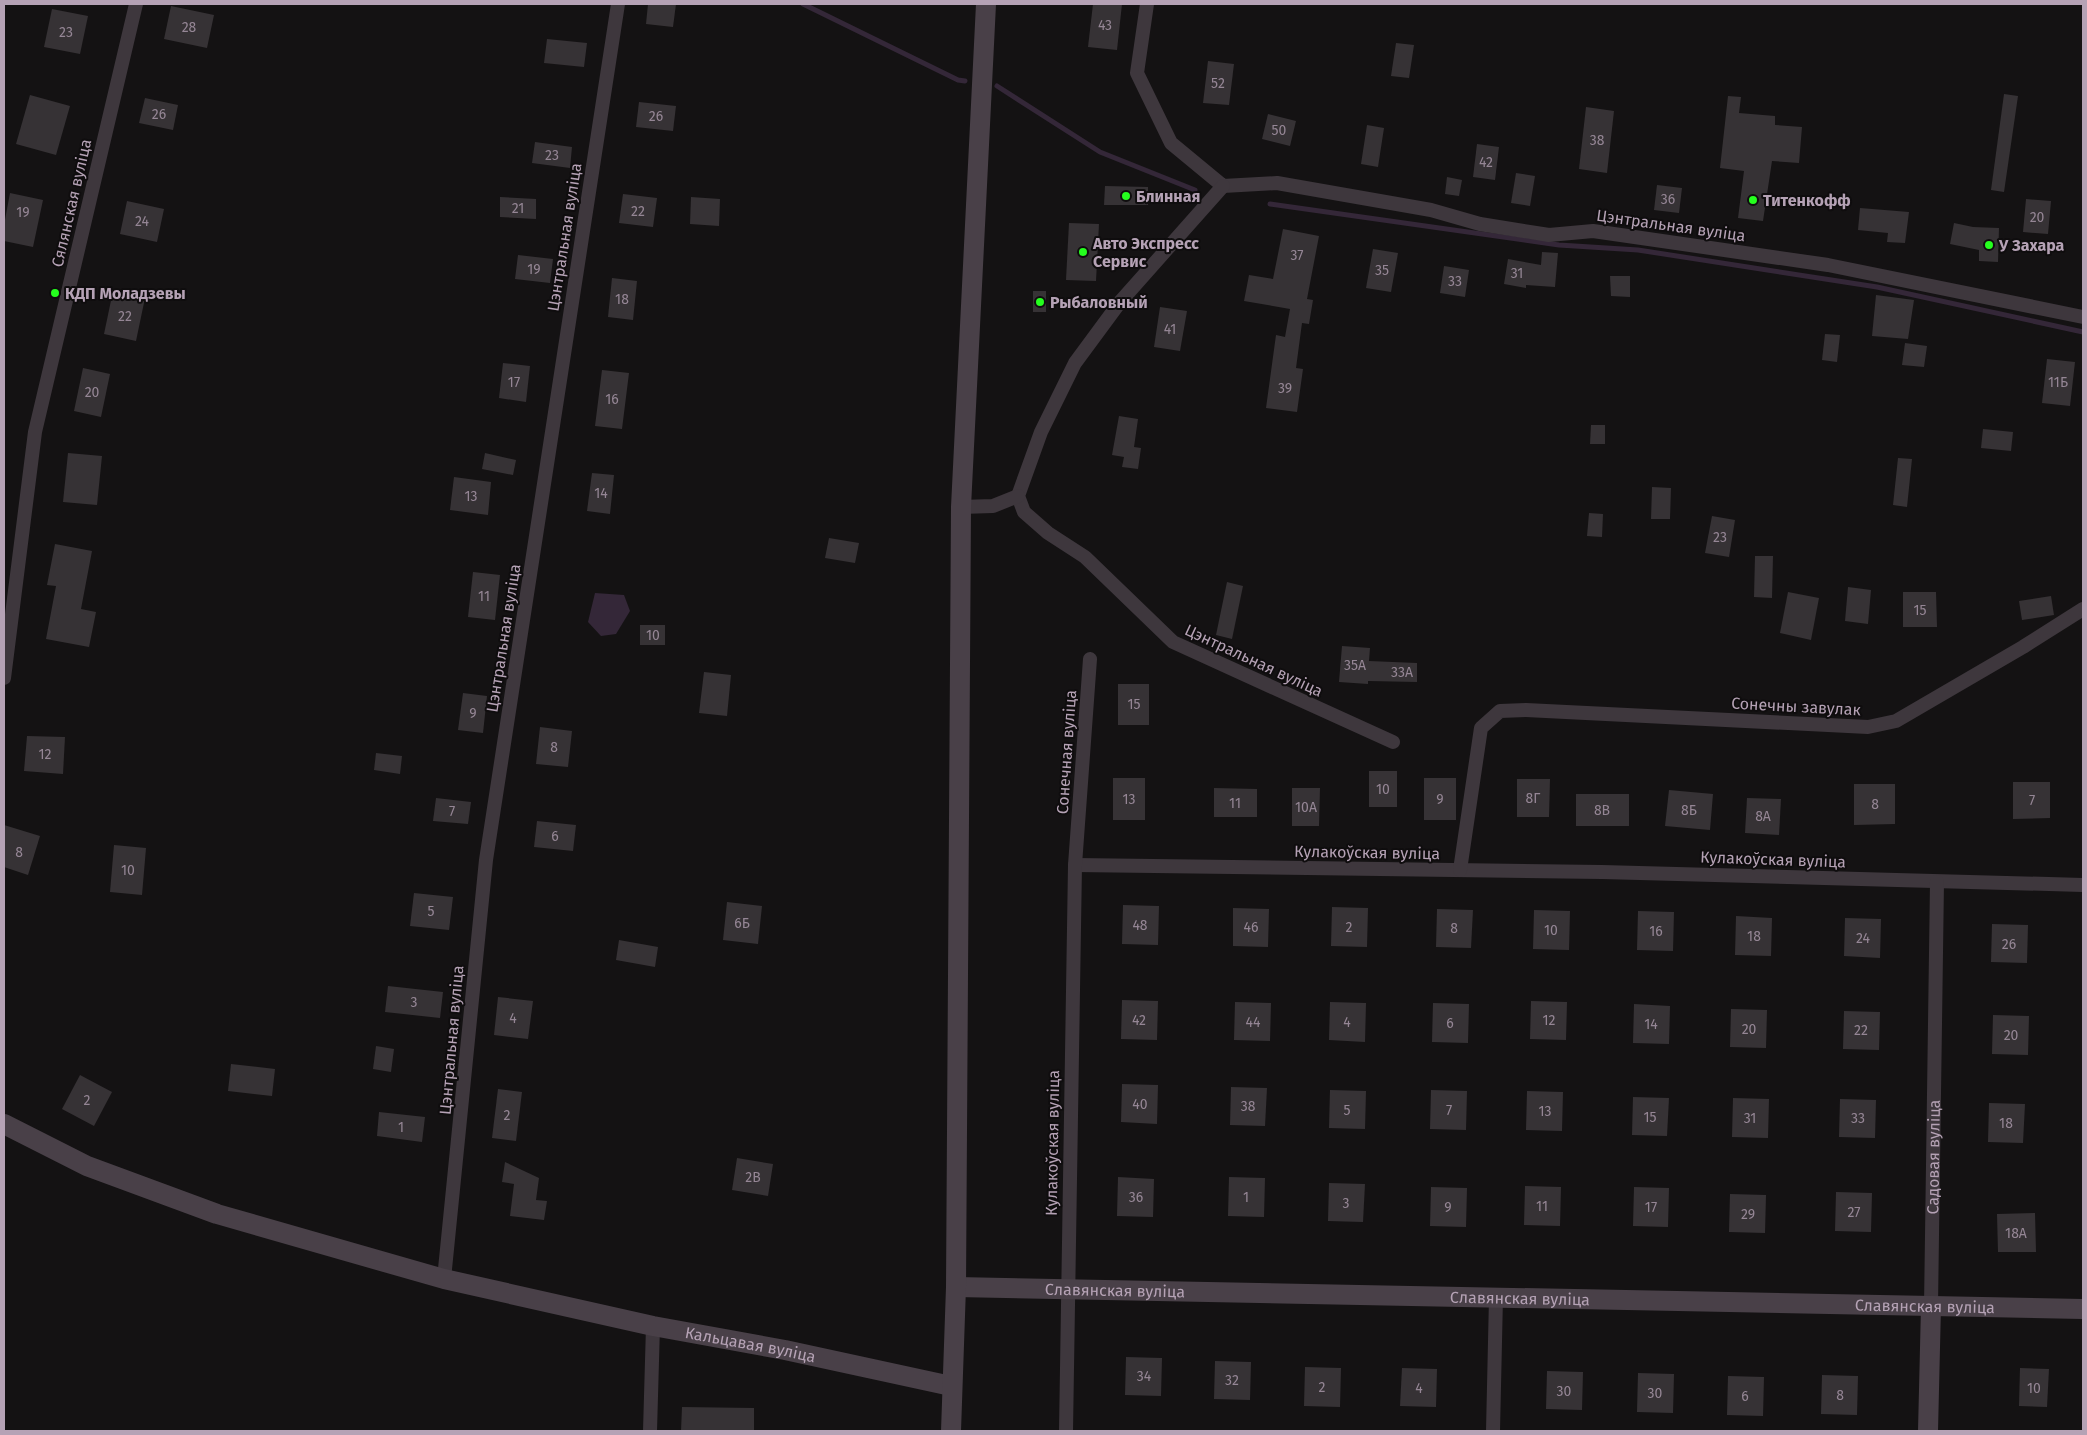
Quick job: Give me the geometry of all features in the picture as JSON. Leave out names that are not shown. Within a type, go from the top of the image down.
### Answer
[{"type":"street","name":"Сялянская вуліца","points":[[4,678],[35,432],[136,4]]},
{"type":"street","name":"Цэнтральная вуліца","points":[[444,1279],[486,860],[618,4]]},
{"type":"street","points":[[951,1431],[951,1386],[956,1287],[961,507],[986,4]]},
{"type":"street","points":[[961,507],[993,506],[1018,496],[1041,432],[1075,363],[1120,302],[1223,186],[1170,143],[1137,73],[1147,4]]},
{"type":"street","name":"Цэнтральная вуліца","points":[[1223,186],[1277,183],[1431,210],[1480,224],[1549,235],[1593,231],[1828,265],[2083,317]]},
{"type":"street","name":"Цэнтральная вуліца","points":[[1018,496],[1024,512],[1048,533],[1085,557],[1172,642],[1393,742]]},
{"type":"street","name":"Сонечны завулак","points":[[1460,870],[1481,728],[1500,711],[1526,710],[1868,727],[1896,721],[2024,647],[2083,609]]},
{"type":"street","name":"Сонечная вуліца","points":[[1075,866],[1090,658]]},
{"type":"street","name":"Кулакоўская вуліца","points":[[1066,1431],[1075,866],[1631,872],[2083,885]]},
{"type":"street","name":"Садовая вуліца","points":[[1928,1431],[1938,882]]},
{"type":"street","name":"Кальцавая вуліца","points":[[4,1124],[87,1166],[217,1214],[444,1279],[653,1326],[785,1350],[951,1386]]},
{"type":"street","name":"Славянская вуліца","points":[[956,1287],[2083,1309]]},
{"type":"street","points":[[1493,1431],[1496,1297]]},
{"type":"street","points":[[650,1431],[653,1326]]},
{"type":"shaded area","points":[[595,593],[624,595],[630,611],[616,634],[601,636],[588,622]]},
{"type":"building","points":[[648,4],[676,4],[673,27],[646,24]]},
{"type":"building","points":[[1093,4],[1122,4],[1117,50],[1088,47]]},
{"type":"building","points":[[171,6],[214,15],[207,48],[164,39]]},
{"type":"building","points":[[52,9],[88,16],[80,54],[44,47]]},
{"type":"building","points":[[547,39],[587,43],[584,67],[544,63]]},
{"type":"building","points":[[1396,43],[1414,45],[1409,78],[1391,76]]},
{"type":"building","points":[[1208,61],[1234,64],[1229,105],[1203,103]]},
{"type":"building","points":[[2004,94],[2018,96],[2004,192],[1991,190]]},
{"type":"building","points":[[30,95],[70,106],[56,155],[16,144]]},
{"type":"building","points":[[1728,96],[1741,97],[1739,113],[1775,116],[1775,125],[1802,127],[1799,163],[1772,161],[1763,221],[1738,218],[1744,171],[1720,168]]},
{"type":"building","points":[[145,98],[178,105],[173,130],[139,123]]},
{"type":"building","points":[[639,102],[676,106],[673,131],[636,127]]},
{"type":"building","points":[[1586,107],[1614,111],[1607,173],[1579,169]]},
{"type":"building","points":[[1268,114],[1296,121],[1290,146],[1262,139]]},
{"type":"building","points":[[1367,125],[1384,128],[1378,167],[1361,164]]},
{"type":"building","points":[[535,142],[572,147],[570,168],[532,163]]},
{"type":"building","points":[[1477,144],[1499,147],[1495,180],[1473,177]]},
{"type":"building","points":[[1516,173],[1535,176],[1530,206],[1511,203]]},
{"type":"building","points":[[1447,177],[1462,180],[1459,196],[1445,194]]},
{"type":"building","points":[[1657,185],[1682,188],[1679,213],[1654,210]]},
{"type":"building","name":"Блинная","points":[[1105,186],[1148,187],[1148,205],[1104,205]]},
{"type":"building","points":[[10,193],[43,200],[33,247],[4,241],[4,225]]},
{"type":"building","points":[[623,194],[657,198],[653,227],[619,223]]},
{"type":"building","points":[[500,197],[536,199],[536,219],[500,217]]},
{"type":"building","points":[[691,197],[720,199],[719,226],[690,224]]},
{"type":"building","points":[[2026,199],[2051,201],[2048,234],[2023,232]]},
{"type":"building","points":[[127,201],[164,209],[157,242],[120,234]]},
{"type":"building","points":[[1860,208],[1909,212],[1905,243],[1887,242],[1888,233],[1858,230]]},
{"type":"building","name":"Авто Экспресс Сервис","points":[[1069,223],[1099,224],[1096,281],[1066,280]]},
{"type":"building","points":[[1954,223],[1973,227],[1999,228],[1998,262],[1979,261],[1979,250],[1950,244]]},
{"type":"building","points":[[1283,229],[1319,236],[1307,299],[1313,300],[1309,324],[1302,323],[1296,368],[1303,369],[1297,412],[1266,408],[1276,335],[1285,337],[1290,309],[1244,301],[1249,275],[1273,279]]},
{"type":"building","points":[[1373,249],[1398,253],[1391,292],[1366,288]]},
{"type":"building","points":[[1542,252],[1558,253],[1555,287],[1526,285],[1526,288],[1504,284],[1508,259],[1541,265]]},
{"type":"building","points":[[518,255],[553,259],[550,283],[515,279]]},
{"type":"building","points":[[1444,266],[1469,270],[1465,297],[1440,293]]},
{"type":"building","points":[[1610,276],[1630,276],[1630,297],[1611,296]]},
{"type":"building","points":[[612,278],[637,281],[633,320],[608,317]]},
{"type":"building","points":[[113,291],[145,298],[136,341],[104,334]]},
{"type":"building","name":"Рыбаловный","points":[[1033,291],[1046,291],[1046,312],[1033,312]]},
{"type":"building","points":[[1876,295],[1914,300],[1908,339],[1872,336]]},
{"type":"building","points":[[1160,307],[1187,311],[1180,351],[1154,347]]},
{"type":"building","points":[[1825,334],[1840,335],[1837,362],[1822,360]]},
{"type":"building","points":[[1905,343],[1927,346],[1924,367],[1902,365]]},
{"type":"building","points":[[2047,359],[2075,362],[2070,406],[2042,403]]},
{"type":"building","points":[[503,363],[530,366],[526,402],[499,398]]},
{"type":"building","points":[[83,368],[110,374],[101,417],[74,411]]},
{"type":"building","points":[[602,370],[629,373],[622,429],[595,426]]},
{"type":"building","points":[[1119,416],[1138,419],[1134,447],[1141,448],[1138,469],[1122,467],[1124,457],[1112,455]]},
{"type":"building","points":[[1591,425],[1605,425],[1605,444],[1590,444]]},
{"type":"building","points":[[1983,429],[2013,432],[2011,451],[1981,448]]},
{"type":"building","points":[[68,453],[102,456],[97,505],[63,502]]},
{"type":"building","points":[[485,453],[516,460],[513,475],[482,469]]},
{"type":"building","points":[[1898,458],[1912,459],[1907,507],[1893,505]]},
{"type":"building","points":[[592,473],[614,475],[610,514],[587,511]]},
{"type":"building","points":[[454,477],[491,482],[488,515],[450,510]]},
{"type":"building","points":[[1652,487],[1671,488],[1670,519],[1651,519]]},
{"type":"building","points":[[1589,513],[1603,514],[1602,537],[1587,536]]},
{"type":"building","points":[[1712,516],[1735,520],[1729,557],[1705,553]]},
{"type":"building","points":[[829,538],[859,543],[855,563],[825,558]]},
{"type":"building","points":[[55,544],[92,551],[81,609],[96,612],[89,647],[46,639],[56,586],[47,585]]},
{"type":"building","points":[[1755,556],[1773,556],[1772,598],[1754,597]]},
{"type":"building","points":[[473,572],[500,575],[495,620],[468,617]]},
{"type":"building","points":[[1227,582],[1243,586],[1232,639],[1216,635]]},
{"type":"building","points":[[1848,587],[1871,590],[1868,624],[1845,621]]},
{"type":"building","points":[[1788,592],[1819,598],[1811,640],[1780,633]]},
{"type":"building","points":[[1903,592],[1936,592],[1937,627],[1903,627]]},
{"type":"building","points":[[2051,596],[2054,615],[2022,620],[2019,601]]},
{"type":"building","points":[[640,625],[665,625],[665,645],[640,645]]},
{"type":"building","points":[[1342,646],[1370,648],[1369,661],[1417,663],[1417,682],[1368,681],[1368,684],[1339,682]]},
{"type":"building","points":[[704,672],[731,675],[727,716],[699,713]]},
{"type":"building","points":[[1118,684],[1149,684],[1149,725],[1118,725]]},
{"type":"building","points":[[463,693],[487,696],[483,733],[458,730]]},
{"type":"building","points":[[540,727],[572,731],[568,767],[536,764]]},
{"type":"building","points":[[27,736],[65,737],[63,774],[24,771]]},
{"type":"building","points":[[376,753],[402,756],[400,774],[374,770]]},
{"type":"building","points":[[1369,771],[1397,771],[1397,807],[1369,807]]},
{"type":"building","points":[[1113,778],[1145,778],[1145,820],[1113,820]]},
{"type":"building","points":[[1424,778],[1456,778],[1456,820],[1424,820]]},
{"type":"building","points":[[1517,779],[1550,779],[1549,817],[1517,817]]},
{"type":"building","points":[[2013,782],[2050,782],[2050,818],[2013,819]]},
{"type":"building","points":[[1854,784],[1895,784],[1895,824],[1854,825]]},
{"type":"building","points":[[1214,788],[1257,789],[1257,817],[1214,817]]},
{"type":"building","points":[[1292,788],[1320,788],[1319,826],[1292,826]]},
{"type":"building","points":[[1669,790],[1713,794],[1710,830],[1665,826]]},
{"type":"building","points":[[1576,794],[1629,794],[1629,826],[1576,826]]},
{"type":"building","points":[[436,798],[471,802],[468,824],[433,821]]},
{"type":"building","points":[[1747,798],[1781,799],[1779,835],[1745,833]]},
{"type":"building","points":[[537,821],[576,825],[573,851],[534,847]]},
{"type":"building","points":[[4,825],[40,836],[28,875],[4,867]]},
{"type":"building","points":[[114,845],[146,848],[142,895],[110,892]]},
{"type":"building","points":[[414,893],[453,897],[449,930],[410,926]]},
{"type":"building","points":[[727,902],[762,906],[758,944],[723,940]]},
{"type":"building","points":[[1123,905],[1159,906],[1158,945],[1122,944]]},
{"type":"building","points":[[1332,907],[1368,908],[1367,947],[1331,946]]},
{"type":"building","points":[[1233,908],[1269,909],[1268,947],[1233,946]]},
{"type":"building","points":[[1437,909],[1473,910],[1471,948],[1436,947]]},
{"type":"building","points":[[1534,910],[1570,911],[1569,950],[1533,949]]},
{"type":"building","points":[[1638,911],[1674,912],[1673,951],[1637,950]]},
{"type":"building","points":[[1736,916],[1772,918],[1771,956],[1735,955]]},
{"type":"building","points":[[1845,918],[1881,919],[1880,958],[1844,956]]},
{"type":"building","points":[[1992,924],[2028,925],[2027,963],[1991,962]]},
{"type":"building","points":[[619,940],[658,947],[655,967],[616,960]]},
{"type":"building","points":[[388,986],[443,992],[440,1018],[385,1012]]},
{"type":"building","points":[[498,997],[533,1001],[528,1039],[494,1035]]},
{"type":"building","points":[[1122,1000],[1158,1001],[1157,1040],[1121,1039]]},
{"type":"building","points":[[1531,1001],[1567,1002],[1566,1040],[1530,1039]]},
{"type":"building","points":[[1235,1002],[1271,1003],[1270,1041],[1234,1040]]},
{"type":"building","points":[[1330,1002],[1366,1003],[1365,1042],[1329,1040]]},
{"type":"building","points":[[1433,1003],[1469,1004],[1468,1043],[1432,1042]]},
{"type":"building","points":[[1634,1004],[1670,1006],[1669,1044],[1633,1043]]},
{"type":"building","points":[[1731,1009],[1767,1010],[1766,1048],[1730,1047]]},
{"type":"building","points":[[1844,1011],[1880,1012],[1879,1050],[1843,1049]]},
{"type":"building","points":[[1993,1015],[2029,1016],[2028,1055],[1992,1054]]},
{"type":"building","points":[[376,1046],[394,1049],[391,1072],[373,1069]]},
{"type":"building","points":[[231,1064],[275,1069],[272,1096],[228,1091]]},
{"type":"building","points":[[80,1075],[112,1092],[94,1126],[62,1109]]},
{"type":"building","points":[[1122,1084],[1158,1085],[1157,1124],[1121,1122]]},
{"type":"building","points":[[1231,1087],[1267,1088],[1265,1126],[1230,1125]]},
{"type":"building","points":[[498,1089],[522,1092],[516,1141],[492,1138]]},
{"type":"building","points":[[1330,1090],[1366,1091],[1365,1129],[1329,1128]]},
{"type":"building","points":[[1431,1090],[1467,1091],[1466,1130],[1430,1129]]},
{"type":"building","points":[[1527,1091],[1563,1092],[1562,1131],[1526,1130]]},
{"type":"building","points":[[1633,1097],[1669,1098],[1667,1136],[1632,1135]]},
{"type":"building","points":[[1733,1098],[1769,1099],[1768,1138],[1732,1137]]},
{"type":"building","points":[[1840,1099],[1876,1100],[1875,1138],[1839,1137]]},
{"type":"building","points":[[1989,1103],[2025,1104],[2023,1143],[1988,1142]]},
{"type":"building","points":[[379,1112],[425,1117],[422,1142],[377,1136]]},
{"type":"building","points":[[737,1158],[773,1164],[768,1196],[732,1190]]},
{"type":"building","points":[[505,1162],[539,1178],[536,1200],[547,1201],[544,1220],[510,1216],[514,1184],[502,1182]]},
{"type":"building","points":[[1118,1177],[1154,1179],[1153,1217],[1117,1216]]},
{"type":"building","points":[[1229,1177],[1265,1178],[1264,1217],[1228,1216]]},
{"type":"building","points":[[1329,1183],[1365,1184],[1363,1222],[1328,1221]]},
{"type":"building","points":[[1525,1186],[1561,1187],[1560,1226],[1524,1225]]},
{"type":"building","points":[[1431,1187],[1467,1188],[1466,1227],[1430,1226]]},
{"type":"building","points":[[1634,1187],[1669,1188],[1668,1227],[1633,1226]]},
{"type":"building","points":[[1836,1192],[1872,1193],[1871,1232],[1835,1231]]},
{"type":"building","points":[[1730,1194],[1766,1195],[1765,1233],[1729,1232]]},
{"type":"building","points":[[2035,1213],[2036,1252],[1998,1252],[1997,1214]]},
{"type":"building","points":[[1126,1357],[1162,1358],[1161,1396],[1125,1395]]},
{"type":"building","points":[[1215,1361],[1251,1362],[1250,1400],[1214,1399]]},
{"type":"building","points":[[1305,1367],[1341,1368],[1340,1407],[1304,1406]]},
{"type":"building","points":[[1402,1368],[1437,1369],[1436,1407],[1400,1406]]},
{"type":"building","points":[[2020,1368],[2049,1369],[2047,1407],[2019,1406]]},
{"type":"building","points":[[1547,1371],[1583,1372],[1582,1410],[1546,1409]]},
{"type":"building","points":[[1638,1373],[1674,1374],[1673,1413],[1637,1412]]},
{"type":"building","points":[[1822,1375],[1858,1376],[1857,1415],[1821,1414]]},
{"type":"building","points":[[1728,1376],[1764,1377],[1763,1416],[1727,1415]]},
{"type":"building","points":[[682,1407],[754,1408],[754,1431],[681,1431]]},
{"type":"waterway","points":[[803,4],[958,80],[965,81]]},
{"type":"waterway","points":[[997,86],[1100,152],[1195,190]]},
{"type":"waterway","points":[[1270,204],[1559,245],[1638,250],[1877,287],[2083,332]]},
{"type":"place","name":"Блинная","points":[[1126,196]]},
{"type":"place","name":"Титенкофф","points":[[1753,200]]},
{"type":"place","name":"У Захара","points":[[1989,245]]},
{"type":"place","name":"Авто Экспресс Сервис","points":[[1083,252]]},
{"type":"place","name":"КДП Моладзевы","points":[[55,293]]},
{"type":"place","name":"Рыбаловный","points":[[1040,302]]}]
